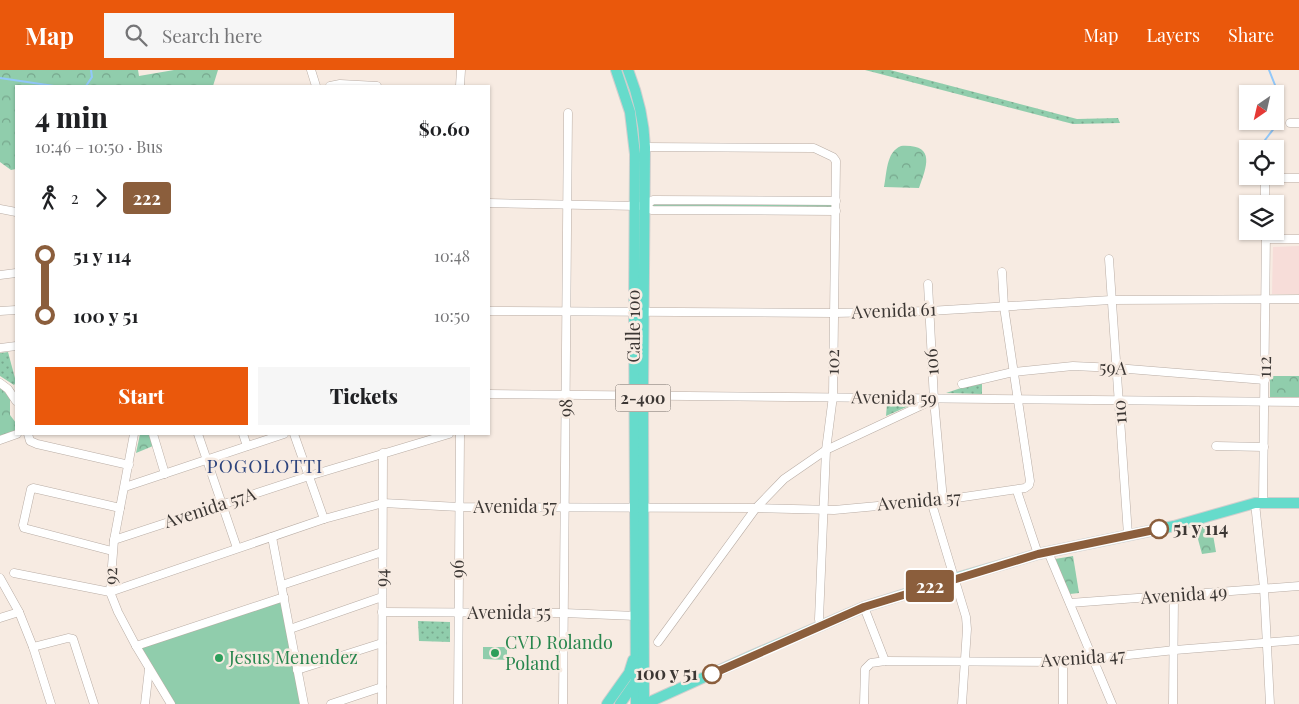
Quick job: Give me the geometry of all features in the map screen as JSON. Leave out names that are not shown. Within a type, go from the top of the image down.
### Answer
[{"type":"main road","name":"Calle 100","points":[[616,70],[631,120],[635,154],[634,206],[639,311],[639,508],[645,704]]},
{"type":"main road","name":"Calle 100","points":[[628,70],[636,91],[644,127],[645,147],[645,206],[639,311]]},
{"type":"main road","points":[[645,704],[864,607],[953,579],[1043,553],[1184,523],[1259,503],[1299,503]]},
{"type":"main road","name":"Calle 100","points":[[636,704],[639,508]]},
{"type":"main road","points":[[607,704],[629,673],[636,650]]},
{"type":"main road","points":[[620,704],[643,670]]},
{"type":"main road","points":[[643,670],[648,690],[652,694],[664,695]]},
{"type":"street","points":[[311,70],[316,85]]},
{"type":"street","points":[[460,85],[461,70]]},
{"type":"street","points":[[335,85],[351,85]]},
{"type":"street","name":"98","points":[[563,704],[568,113]]},
{"type":"street","points":[[1290,123],[1299,123]]},
{"type":"street","name":"102","points":[[645,147],[814,148],[835,158],[833,396],[826,450],[820,581],[820,626]]},
{"type":"street","points":[[1265,195],[1265,178],[1299,178]]},
{"type":"street","points":[[645,206],[653,200],[836,201]]},
{"type":"street","points":[[490,203],[645,206],[652,210],[836,211]]},
{"type":"street","points":[[0,209],[15,212]]},
{"type":"street","points":[[1284,237],[1299,239]]},
{"type":"street","name":"112","points":[[1266,240],[1264,447],[1259,503],[1270,704]]},
{"type":"street","name":"110","points":[[1110,259],[1111,300],[1120,401],[1128,535]]},
{"type":"street","points":[[1002,272],[1004,307],[1018,400]]},
{"type":"street","points":[[0,275],[15,273]]},
{"type":"street","name":"106","points":[[928,284],[934,400],[943,500]]},
{"type":"street","name":"Avenida 61","points":[[490,311],[834,313],[929,311],[1111,300],[1299,299]]},
{"type":"street","points":[[0,311],[15,310]]},
{"type":"street","points":[[0,348],[15,346]]},
{"type":"street","name":"59A","points":[[962,384],[1013,372],[1073,366],[1265,380]]},
{"type":"street","points":[[0,384],[12,393],[15,400]]},
{"type":"street","name":"Avenida 59","points":[[490,394],[833,396],[934,400],[1299,402]]},
{"type":"street","points":[[658,642],[756,508],[784,479],[826,450],[934,400]]},
{"type":"street","name":"Avenida 57","points":[[110,592],[324,519],[383,503],[459,507],[823,510],[943,500],[1017,491],[1029,485],[1018,400]]},
{"type":"street","points":[[0,440],[15,435]]},
{"type":"street","name":"92","points":[[134,435],[112,551],[110,592],[136,646],[171,704]]},
{"type":"street","points":[[153,435],[165,474]]},
{"type":"street","points":[[198,435],[237,548]]},
{"type":"street","points":[[243,435],[247,446]]},
{"type":"street","points":[[125,487],[281,435]]},
{"type":"street","points":[[294,435],[324,519]]},
{"type":"street","name":"Avenida 57A","points":[[114,540],[309,476],[446,435]]},
{"type":"street","name":"96","points":[[458,704],[460,435]]},
{"type":"street","points":[[29,437],[129,465]]},
{"type":"street","points":[[1216,446],[1264,447]]},
{"type":"street","name":"94","points":[[382,704],[383,453]]},
{"type":"street","points":[[112,551],[24,528],[23,524],[31,489],[33,488],[120,508]]},
{"type":"street","points":[[1017,491],[1043,553],[1070,603],[1112,704]]},
{"type":"street","points":[[931,501],[966,617],[967,630],[962,704]]},
{"type":"street","points":[[272,537],[304,704]]},
{"type":"street","points":[[282,585],[382,552]]},
{"type":"street","points":[[14,573],[110,592]]},
{"type":"street","points":[[0,578],[33,646],[51,704]]},
{"type":"street","name":"Avenida 49","points":[[1070,603],[1299,586]]},
{"type":"street","points":[[136,646],[284,596]]},
{"type":"street","points":[[1173,704],[1174,596]]},
{"type":"street","points":[[290,629],[382,597]]},
{"type":"street","points":[[864,607],[885,661]]},
{"type":"street","points":[[0,618],[18,612]]},
{"type":"street","name":"Avenida 55","points":[[382,612],[564,613],[636,616]]},
{"type":"street","points":[[33,646],[68,638],[73,639],[92,703]]},
{"type":"street","name":"Avenida 47","points":[[864,704],[865,669],[871,663],[885,661],[1062,662],[1175,650],[1299,640]]},
{"type":"street","points":[[297,670],[382,643]]},
{"type":"street","points":[[1062,662],[1063,704]]},
{"type":"street","points":[[145,704],[149,669]]},
{"type":"street","points":[[331,704],[382,686]]},
{"type":"shaded area","points":[[1299,246],[1299,294],[1272,294],[1273,247]]},
{"type":"green space","points":[[0,70],[138,70],[139,76],[174,70],[218,70],[213,85],[15,85],[15,169],[11,170],[0,162]]},
{"type":"green space","points":[[621,70],[624,70],[636,110],[642,149],[640,203],[635,118],[632,102]]},
{"type":"green space","points":[[865,70],[890,70],[1077,119],[1118,118],[1120,123],[1073,124]]},
{"type":"green space","points":[[901,146],[912,146],[924,153],[926,165],[919,188],[884,187],[892,153]]},
{"type":"green space","points":[[653,202],[833,202],[834,209],[652,208],[649,206]]},
{"type":"green space","points":[[8,352],[15,378],[14,385],[0,376],[0,353]]},
{"type":"green space","points":[[1270,376],[1299,376],[1299,397],[1270,397]]},
{"type":"green space","points":[[982,381],[982,394],[946,393]]},
{"type":"green space","points":[[0,387],[10,398],[10,415],[15,422],[15,432],[0,437]]},
{"type":"green space","points":[[887,404],[911,405],[886,416]]},
{"type":"green space","points":[[140,435],[149,435],[153,446],[136,453]]},
{"type":"green space","points":[[1211,523],[1216,552],[1202,554],[1195,528]]},
{"type":"green space","points":[[1073,556],[1079,593],[1070,594],[1055,559]]},
{"type":"green space","name":"Jesus Menendez","points":[[284,597],[304,704],[171,704],[136,646]]},
{"type":"green space","points":[[418,621],[450,622],[450,642],[419,641]]},
{"type":"green space","name":"CVD Rolando Poland","points":[[483,647],[507,647],[507,660],[483,659]]},
{"type":"waterway","points":[[87,85],[92,77],[91,70]]},
{"type":"waterway","points":[[1265,140],[1282,118],[1277,90],[1269,70]]},
{"type":"waterway","points":[[0,78],[47,85]]},
{"type":"bus line","name":"222","points":[[712,674],[864,607],[1038,554],[1159,529]]},
{"type":"place","name":"51 y 114","points":[[1159,529]]},
{"type":"place","name":"CVD Rolando Poland","points":[[495,653]]},
{"type":"place","name":"Jesus Menendez","points":[[219,658]]},
{"type":"place","name":"100 y 51","points":[[712,674]]},
{"type":"district","name":"POGOLOTTI","points":[[265,466]]}]
